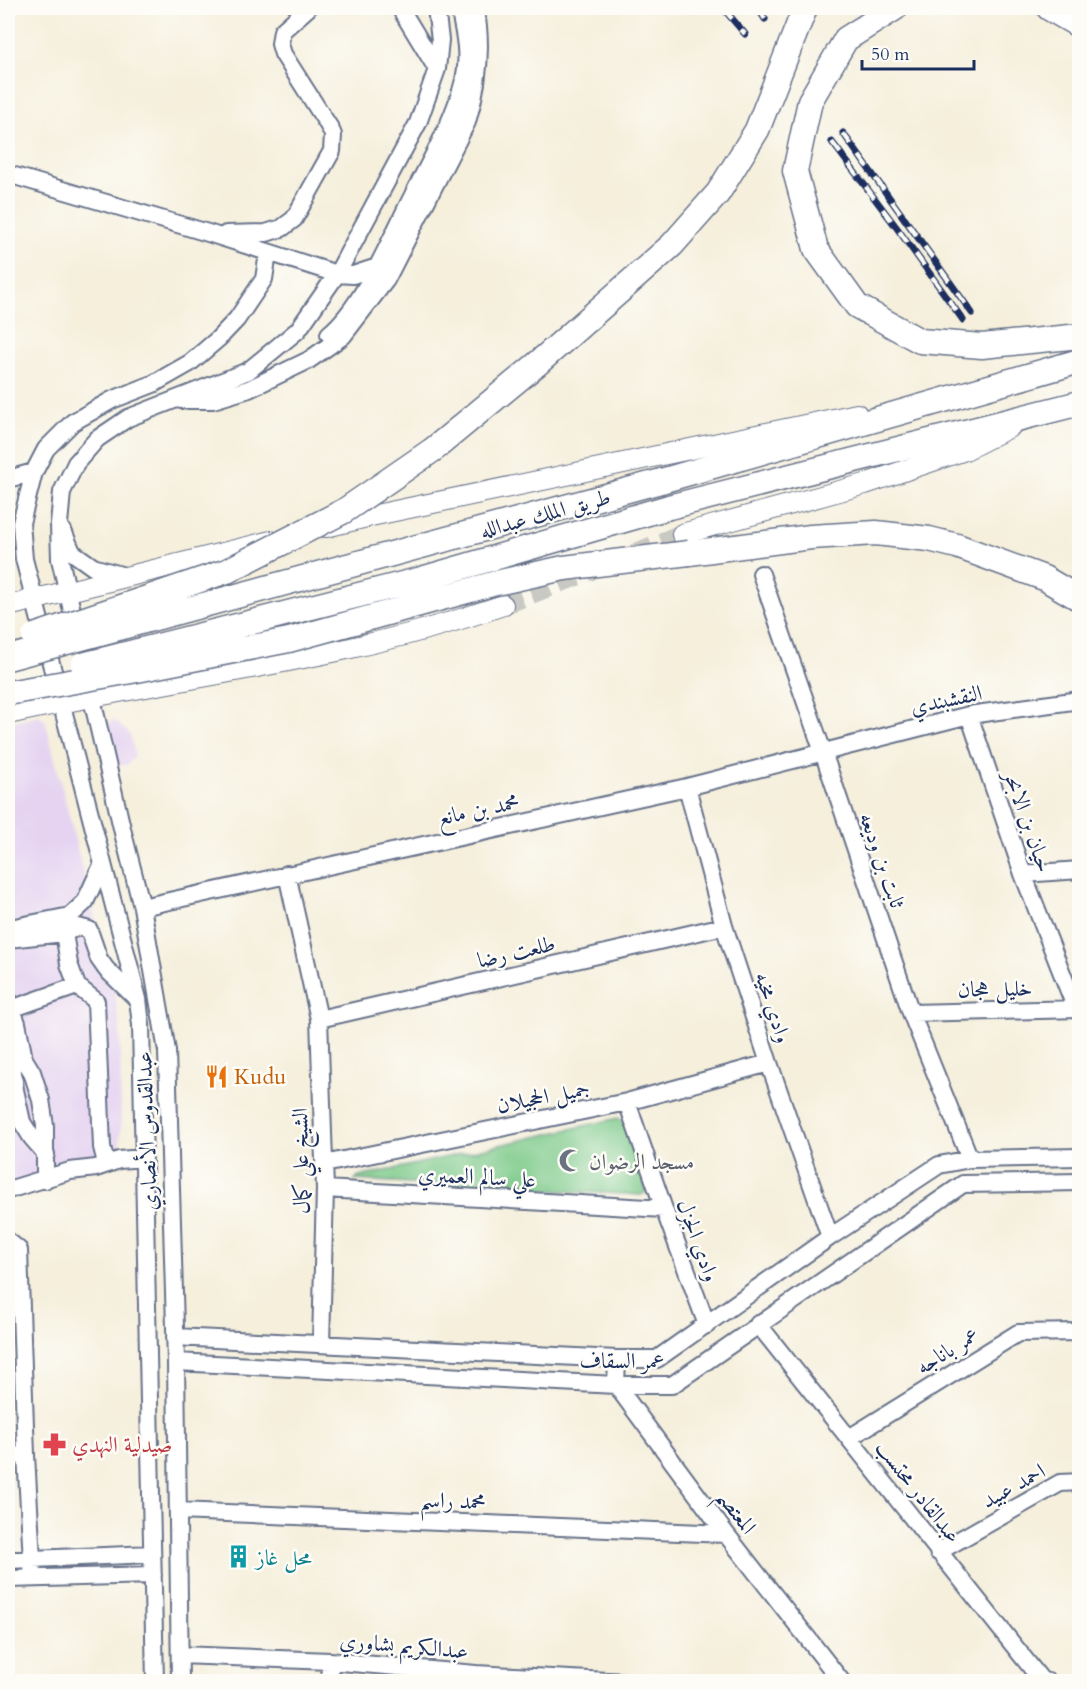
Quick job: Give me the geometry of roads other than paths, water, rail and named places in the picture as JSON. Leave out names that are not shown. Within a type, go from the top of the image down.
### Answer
[{"type":"highway","points":[[8,645],[227,572],[344,511],[434,449],[537,364],[672,246],[718,192],[757,130],[805,8]]},
{"type":"highway","points":[[895,8],[846,39],[810,101],[795,171],[816,249],[857,306],[920,341],[982,346],[1080,336]]},
{"type":"highway","points":[[1049,8],[1080,26]]},
{"type":"highway","name":"طريق الملك عبدالله","points":[[8,658],[661,482],[1080,361]]},
{"type":"highway","points":[[8,684],[418,580],[669,507],[1080,403]]},
{"type":"highway","points":[[8,693],[289,640],[496,583],[686,543],[876,533],[928,539],[957,546],[1044,578],[1080,599]]},
{"type":"main road","points":[[8,606],[67,590],[129,578],[371,516],[980,389]]},
{"type":"main road","points":[[686,543],[965,450],[1031,415]]},
{"type":"main road","points":[[8,714],[91,696],[292,661],[408,634],[502,605]]},
{"type":"street","points":[[208,232],[240,235],[282,228],[294,219],[332,151],[333,135],[283,54],[280,44],[282,31],[308,8]]},
{"type":"street","points":[[400,8],[437,69]]},
{"type":"street","points":[[248,371],[298,330],[337,274],[418,123],[437,69],[440,40],[436,8]]},
{"type":"street","points":[[248,371],[275,366],[300,354],[332,332],[356,301],[377,267],[451,118],[465,78],[466,44],[459,8]]},
{"type":"street","points":[[153,384],[173,400],[213,400],[275,378],[309,360],[343,336],[386,280],[467,122],[475,95],[477,71],[479,42],[475,8]]},
{"type":"street","points":[[8,174],[208,232],[337,274],[353,275],[377,267]]},
{"type":"street","name":"عبدالقدوس الأنصاري","points":[[155,1682],[141,1025],[138,999],[24,559],[21,523],[34,472],[46,449],[73,422],[112,400],[153,384],[190,363],[218,339],[237,319],[264,279],[268,253]]},
{"type":"street","name":"عبدالقدوس الأنصاري","points":[[180,1682],[176,1362],[167,1051],[142,907],[60,559],[60,524],[62,492],[76,463],[97,439],[128,418],[248,371]]},
{"type":"street","points":[[8,479],[34,472]]},
{"type":"street","points":[[60,524],[72,552],[93,567],[129,578]]},
{"type":"street","name":"ثابت بن وديعه","points":[[760,574],[911,1013],[970,1159]]},
{"type":"street","name":"النقشبندي","points":[[823,752],[969,715],[1080,700]]},
{"type":"street","name":"حيان بن الابحر","points":[[969,715],[1023,874],[1078,1009]]},
{"type":"street","name":"محمد بن مانع","points":[[142,907],[687,787],[823,752]]},
{"type":"street","name":"وادي مخيه","points":[[687,787],[724,926],[830,1237]]},
{"type":"street","points":[[8,928],[70,916],[85,902],[102,865]]},
{"type":"street","points":[[1023,874],[1080,870]]},
{"type":"street","name":"الشيخ علي كمال","points":[[287,874],[319,1019],[324,1164],[321,1344]]},
{"type":"street","name":"طلعت رضا","points":[[319,1019],[724,926]]},
{"type":"street","points":[[8,939],[64,933],[78,927],[89,930],[99,959],[106,969],[138,999]]},
{"type":"street","points":[[64,933],[69,964],[77,986],[96,1001],[102,1147],[106,1163]]},
{"type":"street","points":[[45,1180],[46,1154],[41,1100],[32,1072],[24,1059],[17,1023],[9,1004],[77,986]]},
{"type":"street","name":"خليل هجان","points":[[911,1013],[1078,1009]]},
{"type":"street","points":[[21,1045],[12,1064],[22,1122],[46,1154]]},
{"type":"street","name":"جميل الحجيلان","points":[[324,1164],[627,1102],[769,1063]]},
{"type":"street","name":"وادي الجزل","points":[[627,1102],[706,1325]]},
{"type":"street","name":"عمر السقاف","points":[[175,1337],[617,1359],[657,1359],[830,1237],[939,1165],[970,1159],[1080,1157]]},
{"type":"street","points":[[8,1190],[70,1171],[143,1158]]},
{"type":"street","name":"عمر السقاف","points":[[176,1362],[672,1385],[963,1184],[1080,1182]]},
{"type":"street","name":"علي سالم العميري","points":[[324,1189],[663,1209]]},
{"type":"street","points":[[13,1245],[33,1578]]},
{"type":"street","name":"عبدالقادر محتسب","points":[[758,1324],[1042,1682],[1048,1682]]},
{"type":"street","name":"عمر باناجه","points":[[849,1438],[1018,1333],[1080,1332]]},
{"type":"street","points":[[616,1384],[617,1359]]},
{"type":"street","name":"المعتصم","points":[[616,1384],[726,1534],[842,1682]]},
{"type":"street","points":[[8,1456],[26,1455]]},
{"type":"street","name":"احمد عبيد","points":[[938,1552],[1060,1483],[1080,1482]]},
{"type":"street","name":"محمد راسم","points":[[178,1511],[726,1534]]},
{"type":"street","points":[[8,1560],[152,1554]]},
{"type":"street","points":[[8,1579],[153,1575]]},
{"type":"street","name":"عبدالكريم بشاوري","points":[[180,1655],[330,1661],[476,1678],[626,1682]]},
{"type":"street","points":[[330,1661],[330,1682]]},
{"type":"tunnel","points":[[634,554],[682,534]]},
{"type":"tunnel","points":[[503,605],[592,570]]},
{"type":"railway","points":[[723,8],[745,34]]},
{"type":"railway","points":[[758,8],[765,19]]},
{"type":"railway","points":[[843,133],[972,313]]},
{"type":"railway","points":[[832,142],[963,320]]},
{"type":"place","name":"Kudu","points":[[216,1076]]},
{"type":"place","name":"مسجد الرضوان","points":[[571,1161]]},
{"type":"place","name":"صيدلية النهدي","points":[[54,1444]]},
{"type":"place","name":"محل غاز","points":[[238,1557]]}]
